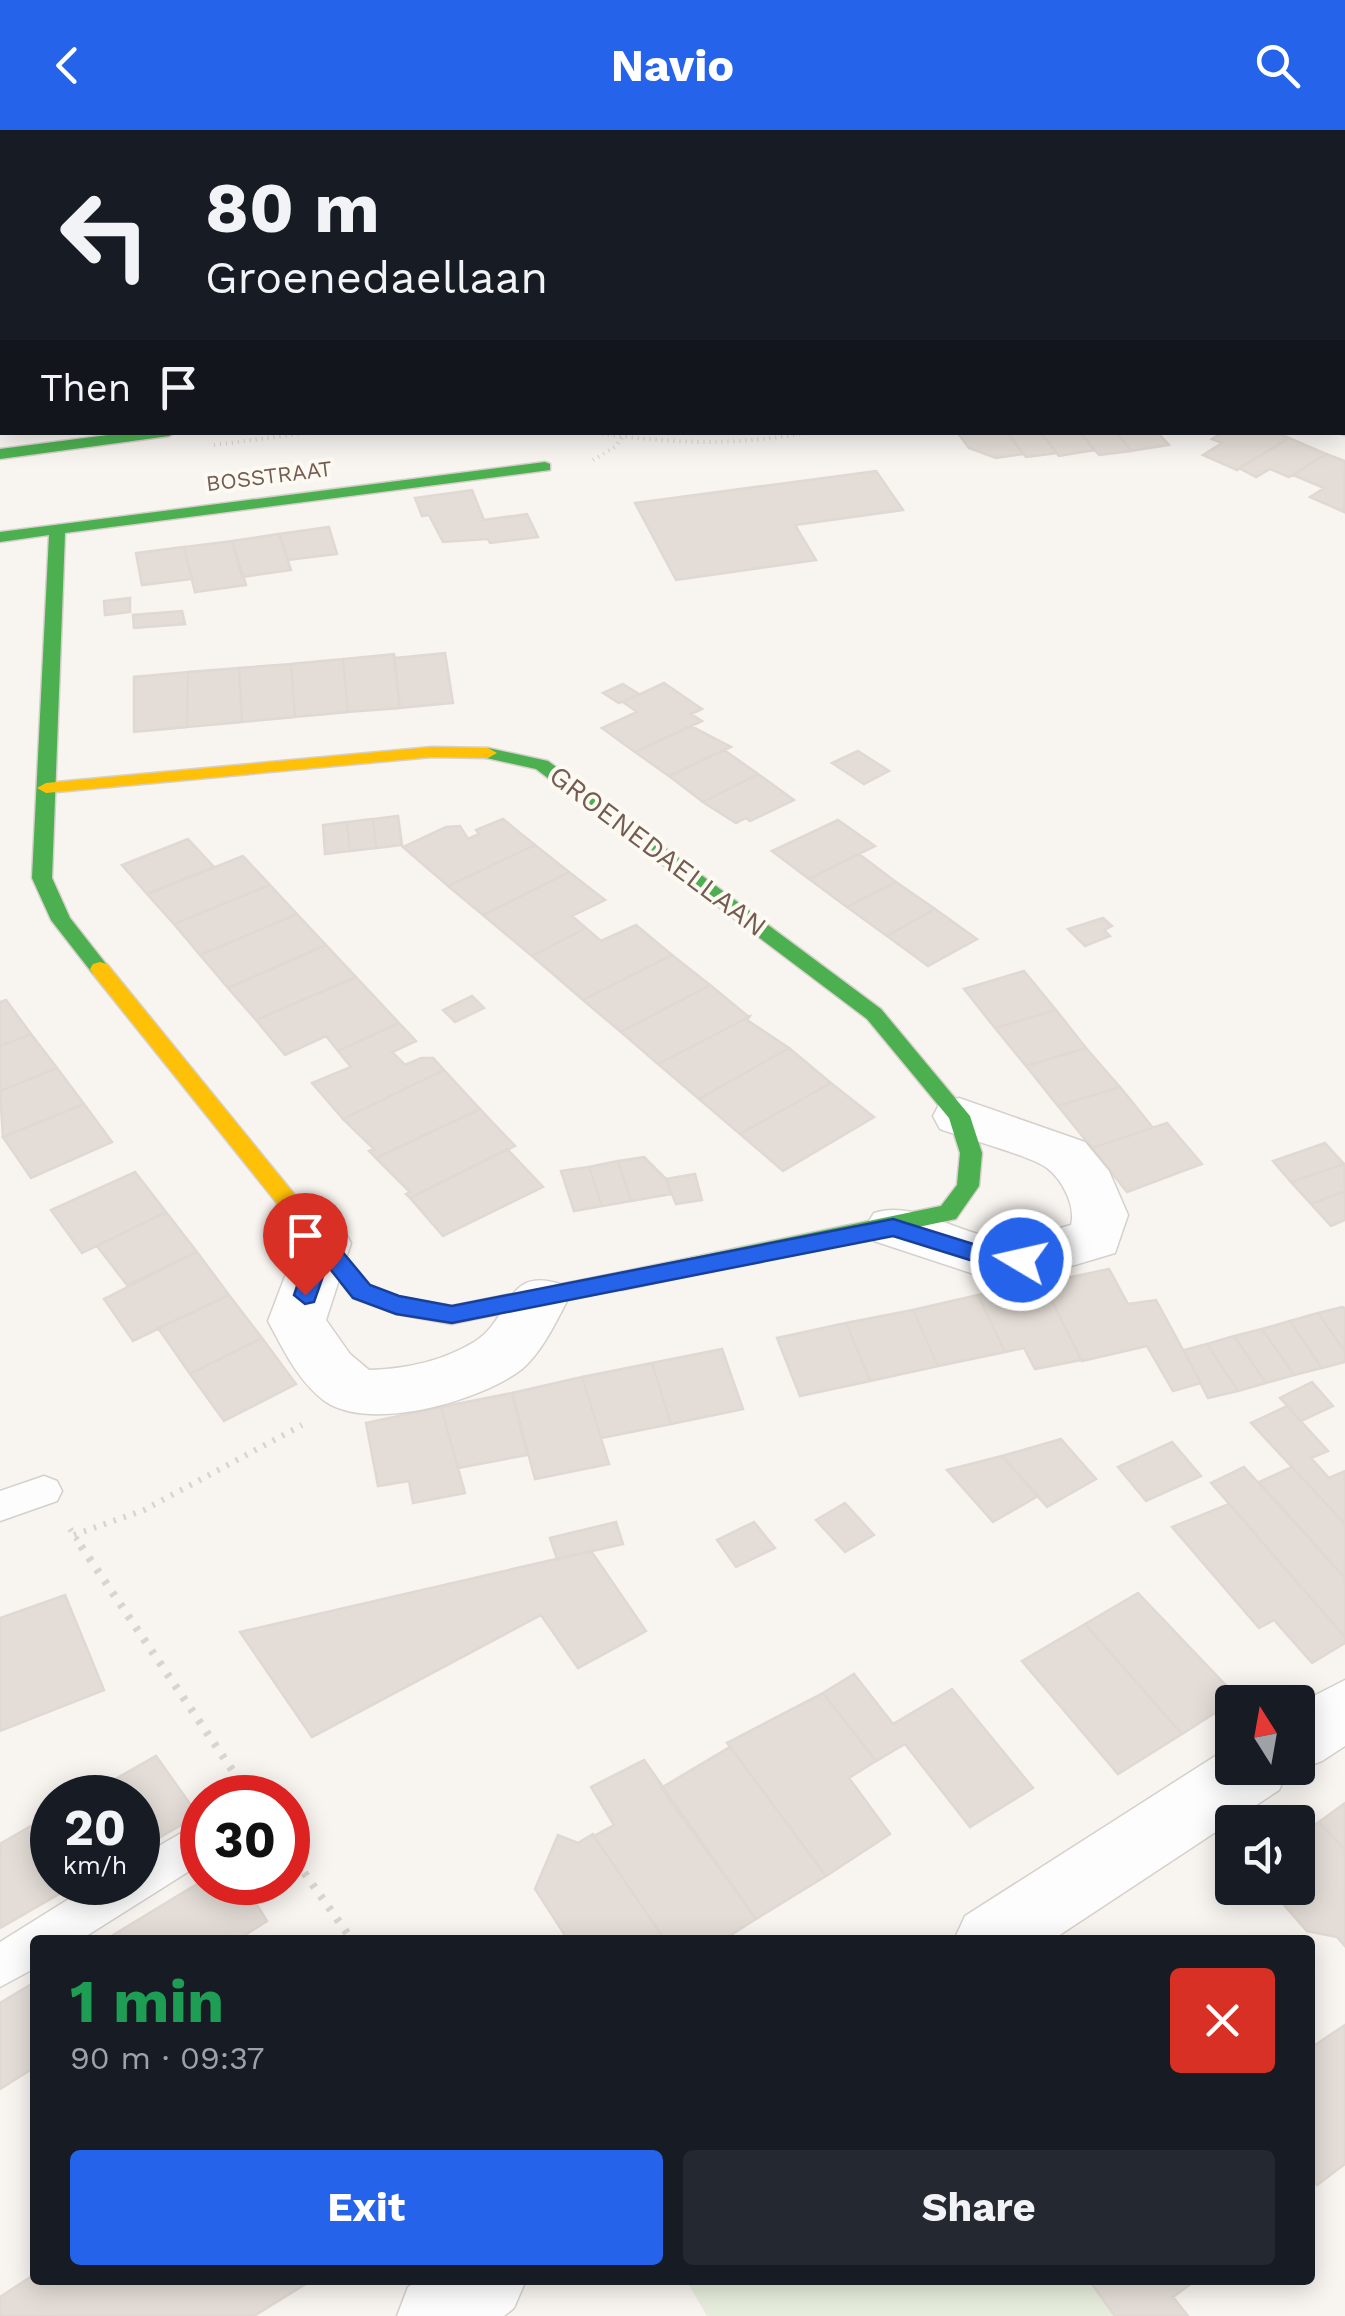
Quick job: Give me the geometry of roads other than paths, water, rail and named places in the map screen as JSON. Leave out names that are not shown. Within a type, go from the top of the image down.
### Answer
[{"type":"street","points":[[0,454],[146,435]]},
{"type":"street","name":"BOSSTRAAT","points":[[0,537],[545,467]]},
{"type":"street","name":"GROENEDAELLAAN","points":[[46,788],[432,752],[476,750],[542,765],[874,1014],[959,1116],[972,1153],[968,1186],[948,1213],[540,1299],[452,1314],[396,1305],[362,1292],[60,920],[42,878],[57,528]]},
{"type":"street","name":"GROENEDAELLAAN","points":[[893,1227],[986,1257],[1021,1260],[1095,1239],[1100,1215],[1090,1184],[1066,1155],[959,1116]]},
{"type":"street","points":[[323,1244],[296,1321],[332,1374],[360,1393],[403,1389],[467,1374],[504,1351],[540,1299]]},
{"type":"street","points":[[1315,1729],[1345,1710]]},
{"type":"street","points":[[998,1935],[1229,1785]]},
{"type":"street","points":[[437,2316],[479,2285]]},
{"type":"lane","points":[[0,1506],[44,1491]]},
{"type":"lane","points":[[50,1935],[99,1905]]},
{"type":"lane","points":[[0,1966],[30,1947]]}]
